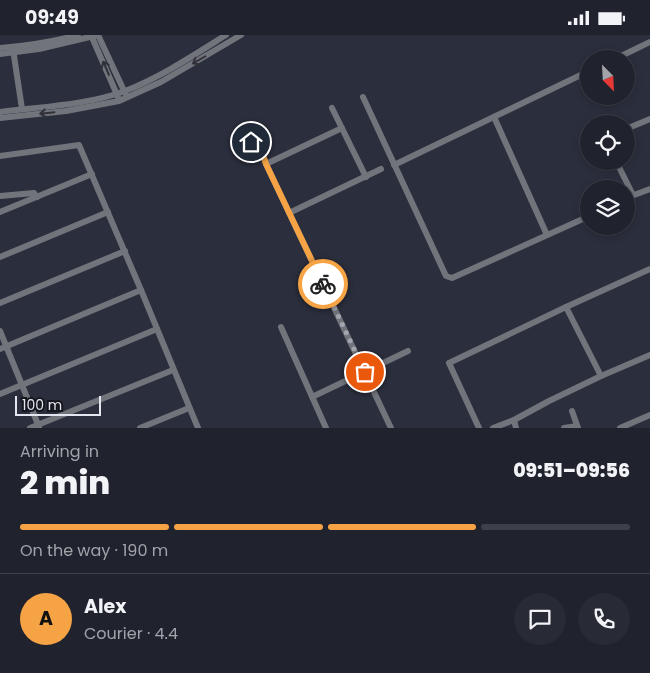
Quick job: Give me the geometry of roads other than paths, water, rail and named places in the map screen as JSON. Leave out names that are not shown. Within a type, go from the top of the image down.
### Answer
[{"type":"street","points":[[0,54],[78,35]]},
{"type":"street","points":[[0,48],[13,50],[39,49],[95,35]]},
{"type":"street","points":[[95,35],[126,95]]},
{"type":"street","points":[[95,35],[118,97]]},
{"type":"street","points":[[126,95],[226,35]]},
{"type":"street","points":[[0,118],[66,111],[126,95],[161,82],[241,35]]},
{"type":"street","points":[[634,50],[650,42]]},
{"type":"street","points":[[13,50],[22,109]]},
{"type":"street","points":[[394,165],[580,75]]},
{"type":"street","points":[[0,112],[118,97]]},
{"type":"street","points":[[363,97],[446,276],[449,278],[580,220]]},
{"type":"street","points":[[332,108],[366,177]]},
{"type":"street","points":[[494,117],[547,235]]},
{"type":"street","points":[[635,125],[650,119]]},
{"type":"street","points":[[266,164],[342,128]]},
{"type":"street","points":[[251,142],[260,147],[266,164],[391,428]]},
{"type":"street","points":[[0,156],[79,145],[198,428]]},
{"type":"street","points":[[289,213],[382,169]]},
{"type":"street","points":[[0,212],[92,174]]},
{"type":"street","points":[[635,195],[650,189]]},
{"type":"street","points":[[0,196],[34,193],[38,197]]},
{"type":"street","points":[[0,257],[108,212]]},
{"type":"street","points":[[0,303],[125,251]]},
{"type":"street","points":[[480,428],[449,363],[650,269]]},
{"type":"street","points":[[3,347],[141,290]]},
{"type":"street","points":[[566,307],[601,376]]},
{"type":"street","points":[[280,327],[326,428]]},
{"type":"street","points":[[0,394],[157,329]]},
{"type":"street","points":[[0,331],[3,347],[22,385],[39,426]]},
{"type":"street","points":[[312,397],[408,351]]},
{"type":"street","points":[[493,428],[514,420],[548,401],[601,376],[650,355]]},
{"type":"street","points":[[30,428],[39,426],[173,370]]},
{"type":"street","points":[[140,428],[190,408]]},
{"type":"street","points":[[564,428],[578,427],[572,411]]},
{"type":"street","points":[[620,428],[650,415]]},
{"type":"street","points":[[514,420],[516,428]]}]
